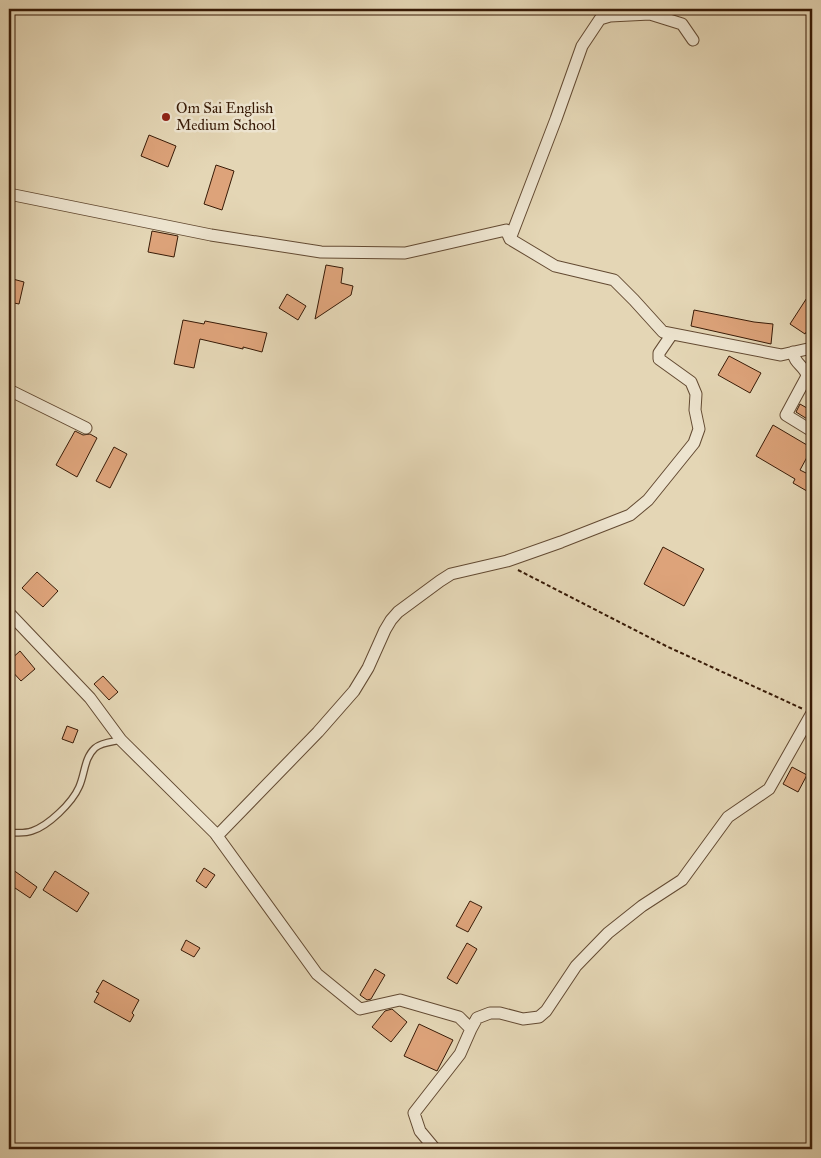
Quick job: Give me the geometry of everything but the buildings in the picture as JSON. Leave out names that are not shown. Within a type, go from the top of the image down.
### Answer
[{"type":"street","points":[[510,239],[582,46],[600,19],[610,16],[650,14],[682,24],[693,40]]},
{"type":"street","points":[[9,194],[212,235],[321,252],[405,253],[506,230],[510,239],[555,266],[614,280],[662,332],[781,355],[812,348]]},
{"type":"street","points":[[217,836],[318,732],[354,691],[368,668],[385,630],[398,612],[451,574],[507,561],[561,542],[630,515],[648,500],[694,443],[699,429],[695,410],[696,394],[691,382],[659,358],[659,353],[672,334]]},
{"type":"street","points":[[793,352],[796,362],[810,376],[786,415],[812,431]]},
{"type":"street","points":[[9,390],[86,428]]},
{"type":"street","points":[[9,613],[90,698],[121,740],[217,836],[316,974],[360,1009],[400,1000],[459,1017],[471,1029]]},
{"type":"street","points":[[435,1149],[420,1131],[414,1113],[460,1054],[476,1018],[490,1013],[500,1013],[523,1019],[539,1017],[546,1011],[576,966],[608,933],[642,906],[682,880],[728,816],[769,789],[812,713]]},
{"type":"lane","points":[[9,833],[29,832],[49,821],[70,801],[79,787],[85,764],[95,748],[104,743],[121,740]]},
{"type":"path","points":[[507,561],[522,573],[666,646],[812,713]]},
{"type":"place","name":"Om Sai English Medium School","points":[[166,117]]}]
